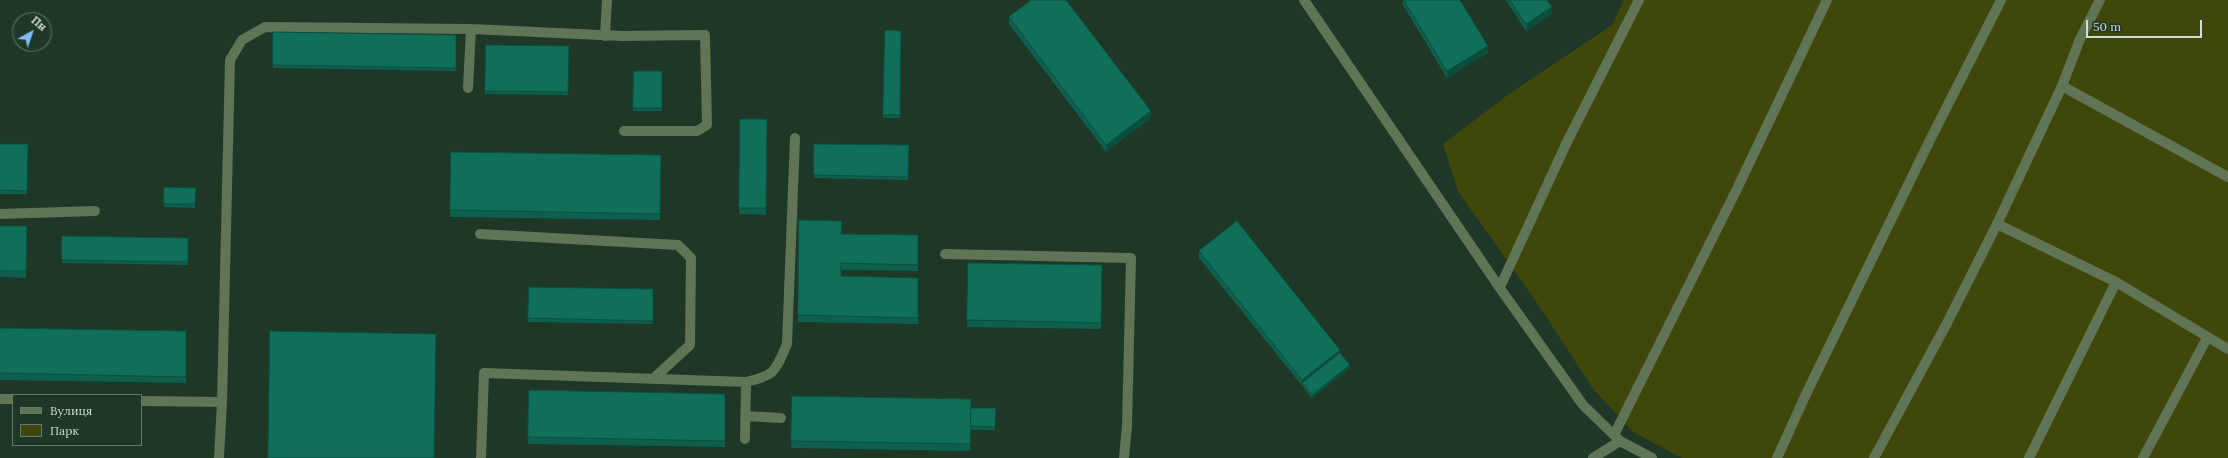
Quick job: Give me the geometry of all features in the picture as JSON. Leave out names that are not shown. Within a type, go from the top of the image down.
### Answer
[{"type":"lane","points":[[605,36],[607,0]]},
{"type":"lane","points":[[1304,0],[1500,287],[1583,405],[1617,438],[1652,458]]},
{"type":"lane","points":[[1500,287],[1567,142],[1639,0]]},
{"type":"lane","points":[[1593,458],[1617,438],[1827,0]]},
{"type":"lane","points":[[1777,458],[1807,392],[1930,140],[2001,0]]},
{"type":"lane","points":[[1874,458],[1946,325],[1997,224],[2062,86],[2080,39],[2100,0]]},
{"type":"lane","points":[[219,458],[222,402],[230,60],[242,40],[265,27],[471,29],[605,36],[705,35],[707,125],[697,131],[624,131]]},
{"type":"lane","points":[[468,88],[471,29]]},
{"type":"lane","points":[[2062,86],[2228,177]]},
{"type":"lane","points":[[481,458],[484,373],[746,382],[761,378],[775,371],[786,344],[795,138]]},
{"type":"lane","points":[[0,214],[95,211]]},
{"type":"lane","points":[[1997,224],[2116,282],[2207,338],[2228,349]]},
{"type":"lane","points":[[480,234],[678,245],[691,258],[690,345],[654,378]]},
{"type":"lane","points":[[945,254],[1131,258],[1127,426],[1124,458]]},
{"type":"lane","points":[[2028,458],[2116,282]]},
{"type":"lane","points":[[2143,458],[2207,338]]},
{"type":"lane","points":[[745,439],[746,382]]},
{"type":"lane","points":[[0,399],[12,399]]},
{"type":"lane","points":[[142,401],[222,402]]},
{"type":"lane","points":[[746,416],[781,418]]},
{"type":"green space","points":[[1624,0],[2228,0],[2228,458],[1682,458],[1633,432],[1594,390],[1537,303],[1458,191],[1443,144],[1509,94],[1612,25]]},
{"type":"building","points":[[1031,0],[1066,0],[1151,111],[1106,145],[1009,17]]},
{"type":"building","points":[[1404,0],[1460,0],[1488,46],[1447,71]]},
{"type":"building","points":[[1510,0],[1547,0],[1552,7],[1526,24]]},
{"type":"building","points":[[885,30],[901,31],[900,115],[883,115]]},
{"type":"building","points":[[273,32],[456,35],[456,68],[273,65]]},
{"type":"building","points":[[486,45],[569,46],[568,92],[485,91]]},
{"type":"building","points":[[634,71],[662,71],[662,108],[633,108]]},
{"type":"building","points":[[740,119],[767,119],[766,208],[739,208]]},
{"type":"building","points":[[0,144],[28,144],[27,191],[0,190]]},
{"type":"building","points":[[814,144],[909,145],[908,177],[814,175]]},
{"type":"building","points":[[451,152],[661,155],[660,214],[450,210]]},
{"type":"building","points":[[164,187],[196,188],[195,204],[164,204]]},
{"type":"building","points":[[799,220],[842,221],[841,234],[918,235],[918,265],[841,263],[841,276],[918,278],[918,318],[798,315]]},
{"type":"building","points":[[1237,221],[1340,350],[1302,380],[1199,251]]},
{"type":"building","points":[[0,226],[27,226],[26,271],[0,271]]},
{"type":"building","points":[[62,236],[188,238],[188,262],[62,260]]},
{"type":"building","points":[[968,263],[1102,265],[1101,323],[967,320]]},
{"type":"building","points":[[529,287],[653,289],[653,321],[528,318]]},
{"type":"building","points":[[0,328],[186,331],[186,377],[0,373]]},
{"type":"building","points":[[270,331],[436,334],[434,458],[268,458]]},
{"type":"building","points":[[1340,353],[1350,365],[1312,395],[1302,383]]},
{"type":"building","points":[[529,390],[725,394],[725,441],[528,437]]},
{"type":"building","points":[[792,396],[971,399],[970,444],[791,441]]},
{"type":"building","points":[[971,408],[996,408],[995,427],[971,426]]}]
